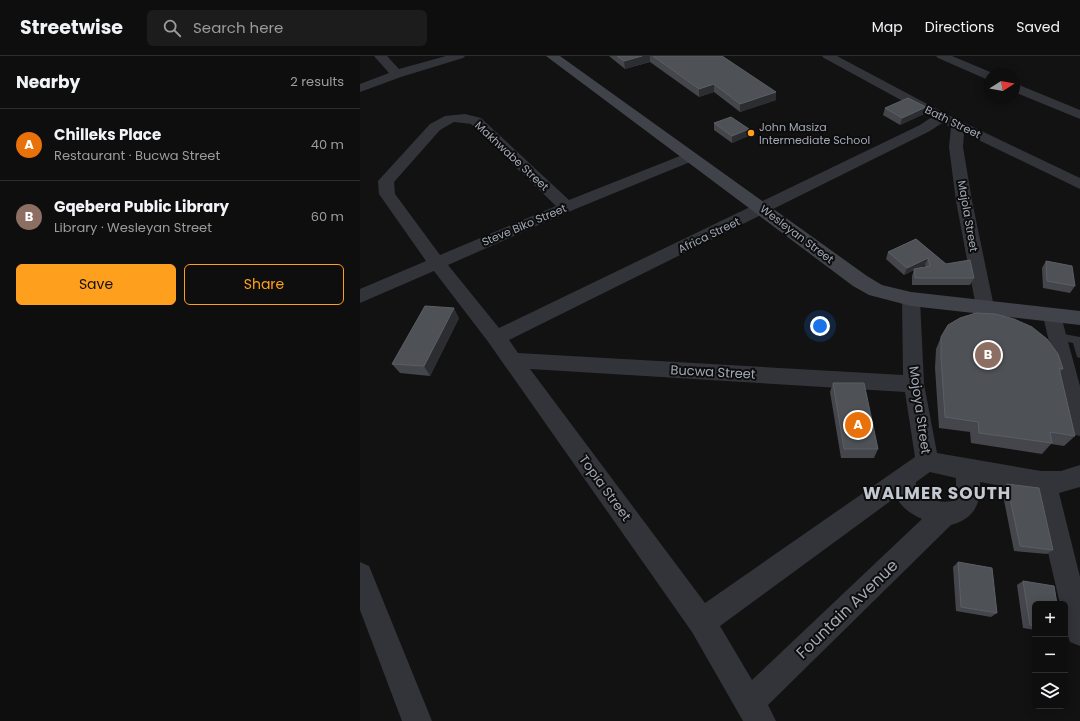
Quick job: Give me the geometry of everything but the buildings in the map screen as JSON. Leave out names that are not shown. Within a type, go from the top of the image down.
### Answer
[{"type":"street","points":[[380,56],[397,74]]},
{"type":"street","points":[[360,88],[397,74],[459,56]]},
{"type":"street","name":"Wesleyan Street","points":[[552,56],[690,157],[763,208],[860,281],[876,290],[911,299],[1080,318]]},
{"type":"street","name":"Bath Street","points":[[828,56],[941,117],[1080,184]]},
{"type":"street","points":[[942,56],[984,74]]},
{"type":"street","points":[[1020,90],[1080,115]]},
{"type":"street","name":"Makhwabe Street","points":[[436,263],[387,194],[386,181],[428,133],[444,120],[466,117],[476,122],[567,207]]},
{"type":"street","name":"Africa Street","points":[[496,338],[926,128],[941,117]]},
{"type":"street","name":"Majola Street","points":[[958,125],[956,147],[958,163],[985,307]]},
{"type":"street","name":"Steve Biko Street","points":[[360,296],[567,207],[690,157]]},
{"type":"street","name":"Topia Street","points":[[436,263],[496,338],[702,622],[755,712]]},
{"type":"street","name":"Mojoya Street","points":[[911,299],[914,384],[927,461],[968,471],[1044,482],[1060,482],[1080,476]]},
{"type":"street","points":[[1052,316],[1072,339],[1079,422]]},
{"type":"street","name":"Bucwa Street","points":[[511,360],[914,384]]},
{"type":"street","points":[[702,622],[904,479],[927,461]]},
{"type":"street","name":"Fountain Avenue","points":[[755,712],[944,514],[960,510],[966,502],[969,487],[968,471]]},
{"type":"street","points":[[904,479],[904,489],[918,506],[944,514]]},
{"type":"street","points":[[1044,482],[1080,632]]},
{"type":"street","points":[[360,575],[417,721]]},
{"type":"lane","points":[[1072,339],[1080,354]]},
{"type":"place","name":"John Masiza Intermediate School","points":[[751,133]]},
{"type":"place","name":"Gqebera Public Library","points":[[988,355]]},
{"type":"place","name":"Chilleks Place","points":[[858,425]]},
{"type":"district","name":"WALMER SOUTH","points":[[937,493]]}]
